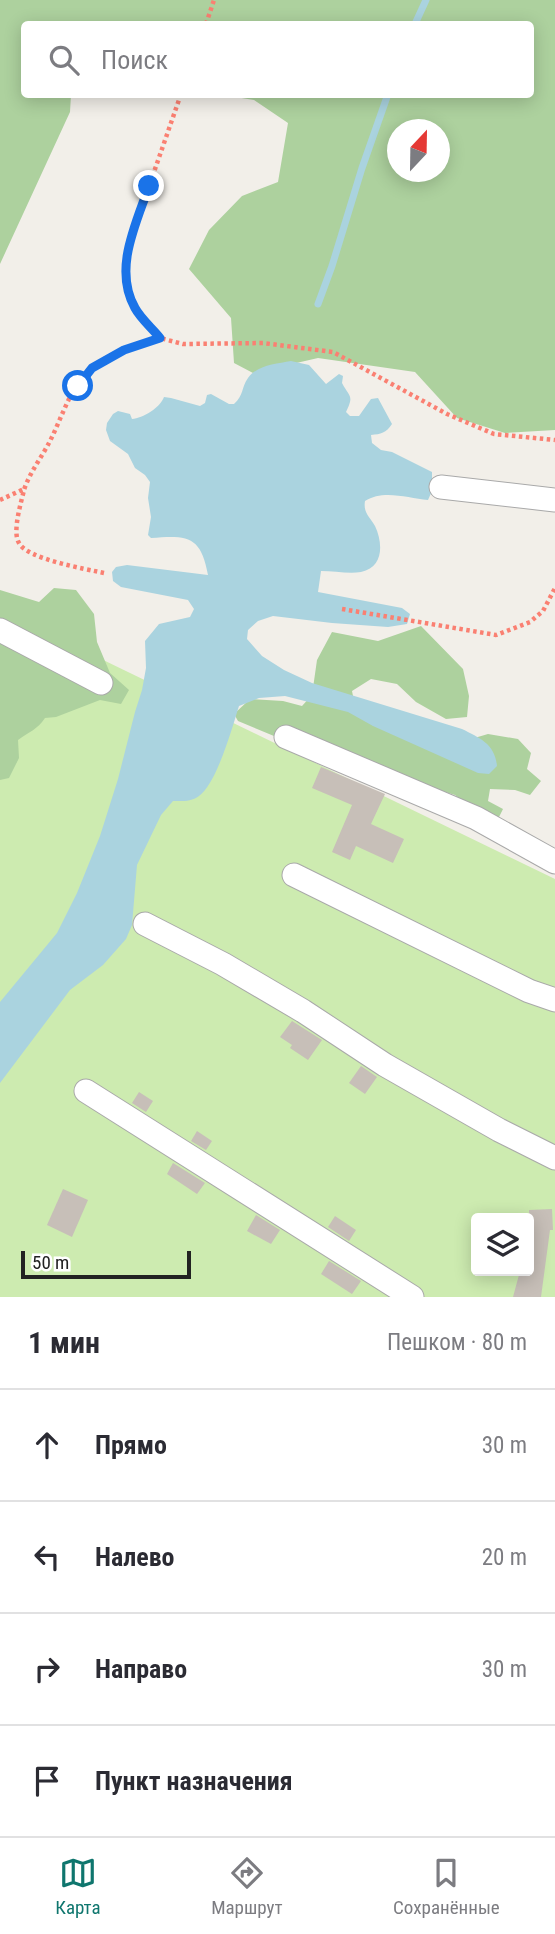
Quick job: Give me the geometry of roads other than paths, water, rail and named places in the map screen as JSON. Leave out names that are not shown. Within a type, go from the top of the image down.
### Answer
[{"type":"lane","points":[[441,487],[555,500]]},
{"type":"lane","points":[[0,630],[101,683]]},
{"type":"lane","points":[[286,737],[476,818],[555,862]]},
{"type":"lane","points":[[294,875],[529,991],[555,1000]]},
{"type":"lane","points":[[145,925],[223,964],[303,1011],[385,1065],[499,1130],[555,1158]]},
{"type":"lane","points":[[86,1091],[412,1297]]},
{"type":"water","points":[[291,361],[309,365],[326,384],[339,374],[343,376],[342,383],[350,397],[346,412],[350,416],[359,416],[371,399],[378,398],[392,424],[383,432],[371,435],[372,443],[381,450],[392,452],[432,472],[432,491],[428,500],[388,495],[372,497],[365,501],[366,512],[375,526],[379,540],[378,560],[369,569],[361,572],[321,571],[318,592],[402,608],[410,614],[407,624],[388,627],[273,616],[258,621],[248,630],[247,639],[262,656],[312,683],[469,732],[490,747],[497,766],[489,774],[478,773],[348,712],[285,696],[259,698],[239,706],[223,754],[206,789],[193,799],[173,801],[161,815],[137,865],[132,925],[126,939],[103,965],[70,990],[0,1083],[0,1002],[57,933],[100,836],[142,690],[146,668],[145,641],[159,624],[190,617],[194,609],[188,600],[121,587],[113,581],[112,572],[116,567],[127,565],[208,575],[201,552],[191,541],[175,537],[151,538],[148,535],[151,517],[148,498],[150,482],[135,468],[128,454],[110,441],[106,430],[107,423],[118,411],[130,414],[132,419],[146,414],[155,409],[164,397],[200,406],[205,403],[207,395],[211,394],[234,404],[256,370]]},
{"type":"waterway","points":[[416,21],[426,0]]},
{"type":"waterway","points":[[318,304],[387,98]]}]
